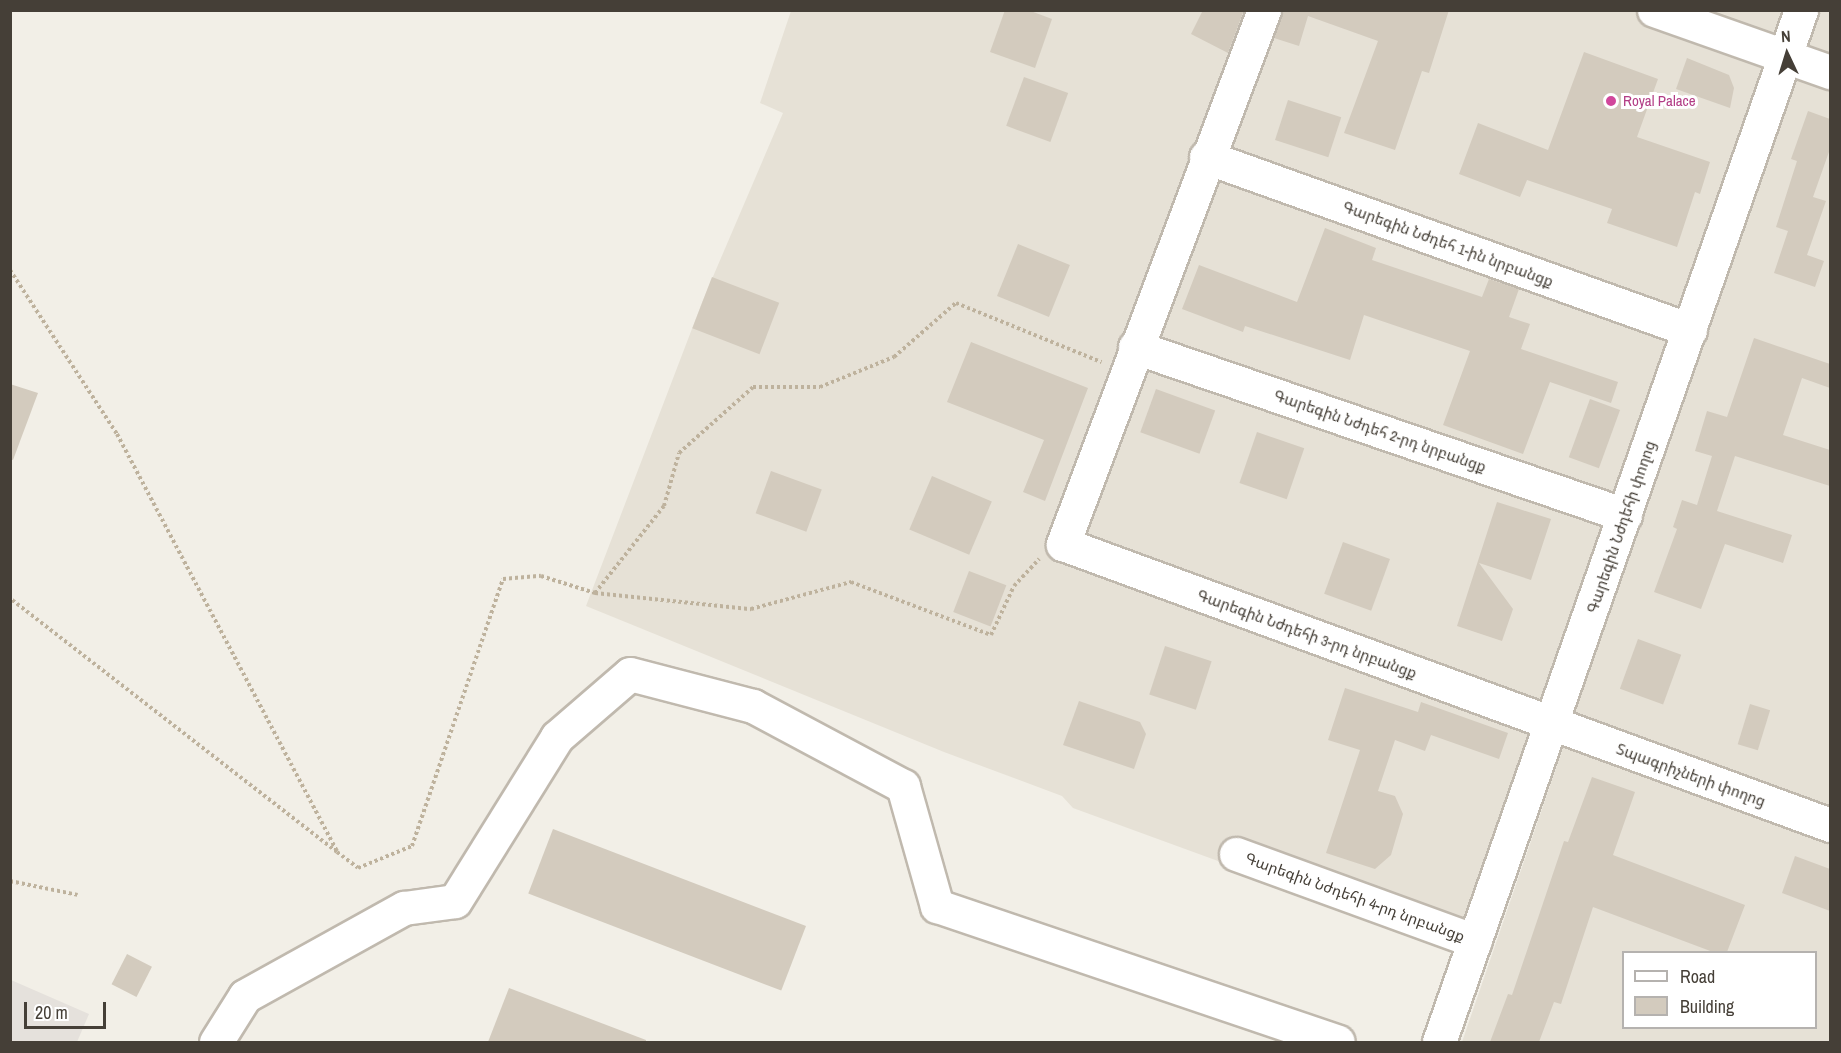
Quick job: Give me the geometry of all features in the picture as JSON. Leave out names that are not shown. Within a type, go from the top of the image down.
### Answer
[{"type":"street","points":[[1068,546],[1131,359],[1206,157],[1264,10]]},
{"type":"street","points":[[1654,10],[1830,72]]},
{"type":"street","name":"Գարեգին Նժդեհի փողոց","points":[[1439,1042],[1801,10]]},
{"type":"street","name":"Գարեգին Նժդեհ 1-ին նրբանցք","points":[[1206,157],[1690,330]]},
{"type":"street","name":"Գարեգին Նժդեհ 2-րդ նրբանցք","points":[[1131,359],[1625,515]]},
{"type":"street","name":"Գարեգին Նժդեհի 3-րդ նրբանցք","points":[[1068,546],[1552,725]]},
{"type":"street","points":[[216,1042],[245,996],[404,908],[455,901],[556,737],[630,675],[753,706],[903,786],[937,906],[1338,1042]]},
{"type":"street","name":"Տպագրիչների փողոց","points":[[1552,725],[1830,825]]},
{"type":"street","name":"Գարեգին Նժդեհի 4-րդ նրբանցք","points":[[1236,854],[1475,941]]},
{"type":"path","points":[[10,270],[117,434],[337,852]]},
{"type":"path","points":[[595,593],[664,506],[679,453],[753,387],[820,387],[894,357],[956,303],[1131,359]]},
{"type":"path","points":[[10,598],[358,868],[412,846],[503,579],[541,576],[595,593],[751,609],[851,582],[991,635],[1014,586],[1048,550],[1068,546]]},
{"type":"path","points":[[10,881],[78,895]]},
{"type":"shaded area","points":[[791,11],[1784,11],[1465,922],[1407,930],[1073,808],[1062,796],[944,752],[586,606],[703,300],[783,113],[760,103]]},
{"type":"shaded area","points":[[1816,11],[1830,11],[1830,1042],[1462,1042]]},
{"type":"shaded area","points":[[11,980],[89,1014],[77,1042],[11,1042]]},
{"type":"building","points":[[1005,10],[1028,10],[1052,19],[1035,68],[990,52]]},
{"type":"building","points":[[1203,10],[1244,10],[1228,53],[1191,34]]},
{"type":"building","points":[[1282,10],[1449,10],[1429,73],[1422,71],[1395,150],[1344,133],[1378,41],[1308,16],[1299,46],[1274,38]]},
{"type":"building","points":[[1584,52],[1658,79],[1637,137],[1710,162],[1700,194],[1695,192],[1677,247],[1607,223],[1612,209],[1527,180],[1520,197],[1459,174],[1478,123],[1548,150]]},
{"type":"building","points":[[1687,58],[1729,75],[1734,88],[1730,108],[1676,89]]},
{"type":"building","points":[[1024,77],[1068,93],[1050,142],[1006,126]]},
{"type":"building","points":[[1288,100],[1341,117],[1328,157],[1275,140]]},
{"type":"building","points":[[1808,111],[1830,119],[1830,149],[1813,197],[1826,201],[1807,255],[1824,261],[1815,287],[1774,273],[1788,231],[1776,227],[1797,161],[1791,159]]},
{"type":"building","points":[[1325,228],[1376,248],[1372,260],[1482,297],[1489,279],[1519,289],[1509,317],[1530,324],[1521,349],[1618,382],[1611,403],[1550,382],[1523,454],[1443,425],[1470,351],[1364,315],[1350,360],[1245,326],[1243,332],[1182,309],[1199,265],[1297,302]]},
{"type":"building","points":[[1018,244],[1070,265],[1049,317],[997,296]]},
{"type":"building","points":[[712,277],[779,303],[760,354],[692,328]]},
{"type":"building","points":[[1754,338],[1830,364],[1830,388],[1802,378],[1783,435],[1830,450],[1830,486],[1735,456],[1717,511],[1792,535],[1783,563],[1725,544],[1701,609],[1654,592],[1677,529],[1673,527],[1682,500],[1697,505],[1712,456],[1695,451],[1707,411],[1727,417]]},
{"type":"building","points":[[971,342],[1088,388],[1045,501],[1023,492],[1044,440],[947,402]]},
{"type":"building","points":[[10,384],[38,393],[13,460],[10,459]]},
{"type":"building","points":[[1156,389],[1215,411],[1199,454],[1140,432]]},
{"type":"building","points":[[1590,399],[1620,410],[1599,468],[1569,457]]},
{"type":"building","points":[[1257,432],[1304,448],[1287,499],[1239,483]]},
{"type":"building","points":[[771,471],[822,489],[806,532],[756,513]]},
{"type":"building","points":[[932,476],[992,501],[969,555],[909,529]]},
{"type":"building","points":[[1497,502],[1551,519],[1531,580],[1479,563],[1513,609],[1502,641],[1457,626]]},
{"type":"building","points":[[1343,542],[1390,559],[1371,611],[1324,594]]},
{"type":"building","points":[[969,571],[1006,585],[991,626],[953,612]]},
{"type":"building","points":[[1638,639],[1681,655],[1663,705],[1620,689]]},
{"type":"building","points":[[1165,646],[1212,661],[1196,710],[1149,695]]},
{"type":"building","points":[[1345,688],[1418,712],[1421,702],[1508,733],[1499,759],[1431,735],[1425,751],[1395,740],[1378,791],[1395,796],[1403,814],[1391,855],[1375,869],[1326,853],[1360,750],[1328,740]]},
{"type":"building","points":[[1079,701],[1140,722],[1146,734],[1134,769],[1063,745]]},
{"type":"building","points":[[1750,704],[1770,710],[1758,750],[1738,744]]},
{"type":"building","points":[[1592,777],[1635,792],[1613,855],[1745,905],[1727,951],[1710,951],[1593,907],[1561,1004],[1554,1002],[1539,1042],[1490,1042],[1508,994],[1512,995],[1564,841],[1568,842]]},
{"type":"building","points":[[553,829],[806,926],[781,991],[528,893]]},
{"type":"building","points":[[1795,856],[1830,869],[1830,911],[1782,893]]},
{"type":"building","points":[[127,954],[152,967],[137,997],[112,984]]},
{"type":"building","points":[[509,988],[646,1040],[646,1042],[488,1042]]},
{"type":"place","name":"Royal Palace","points":[[1611,101]]}]
